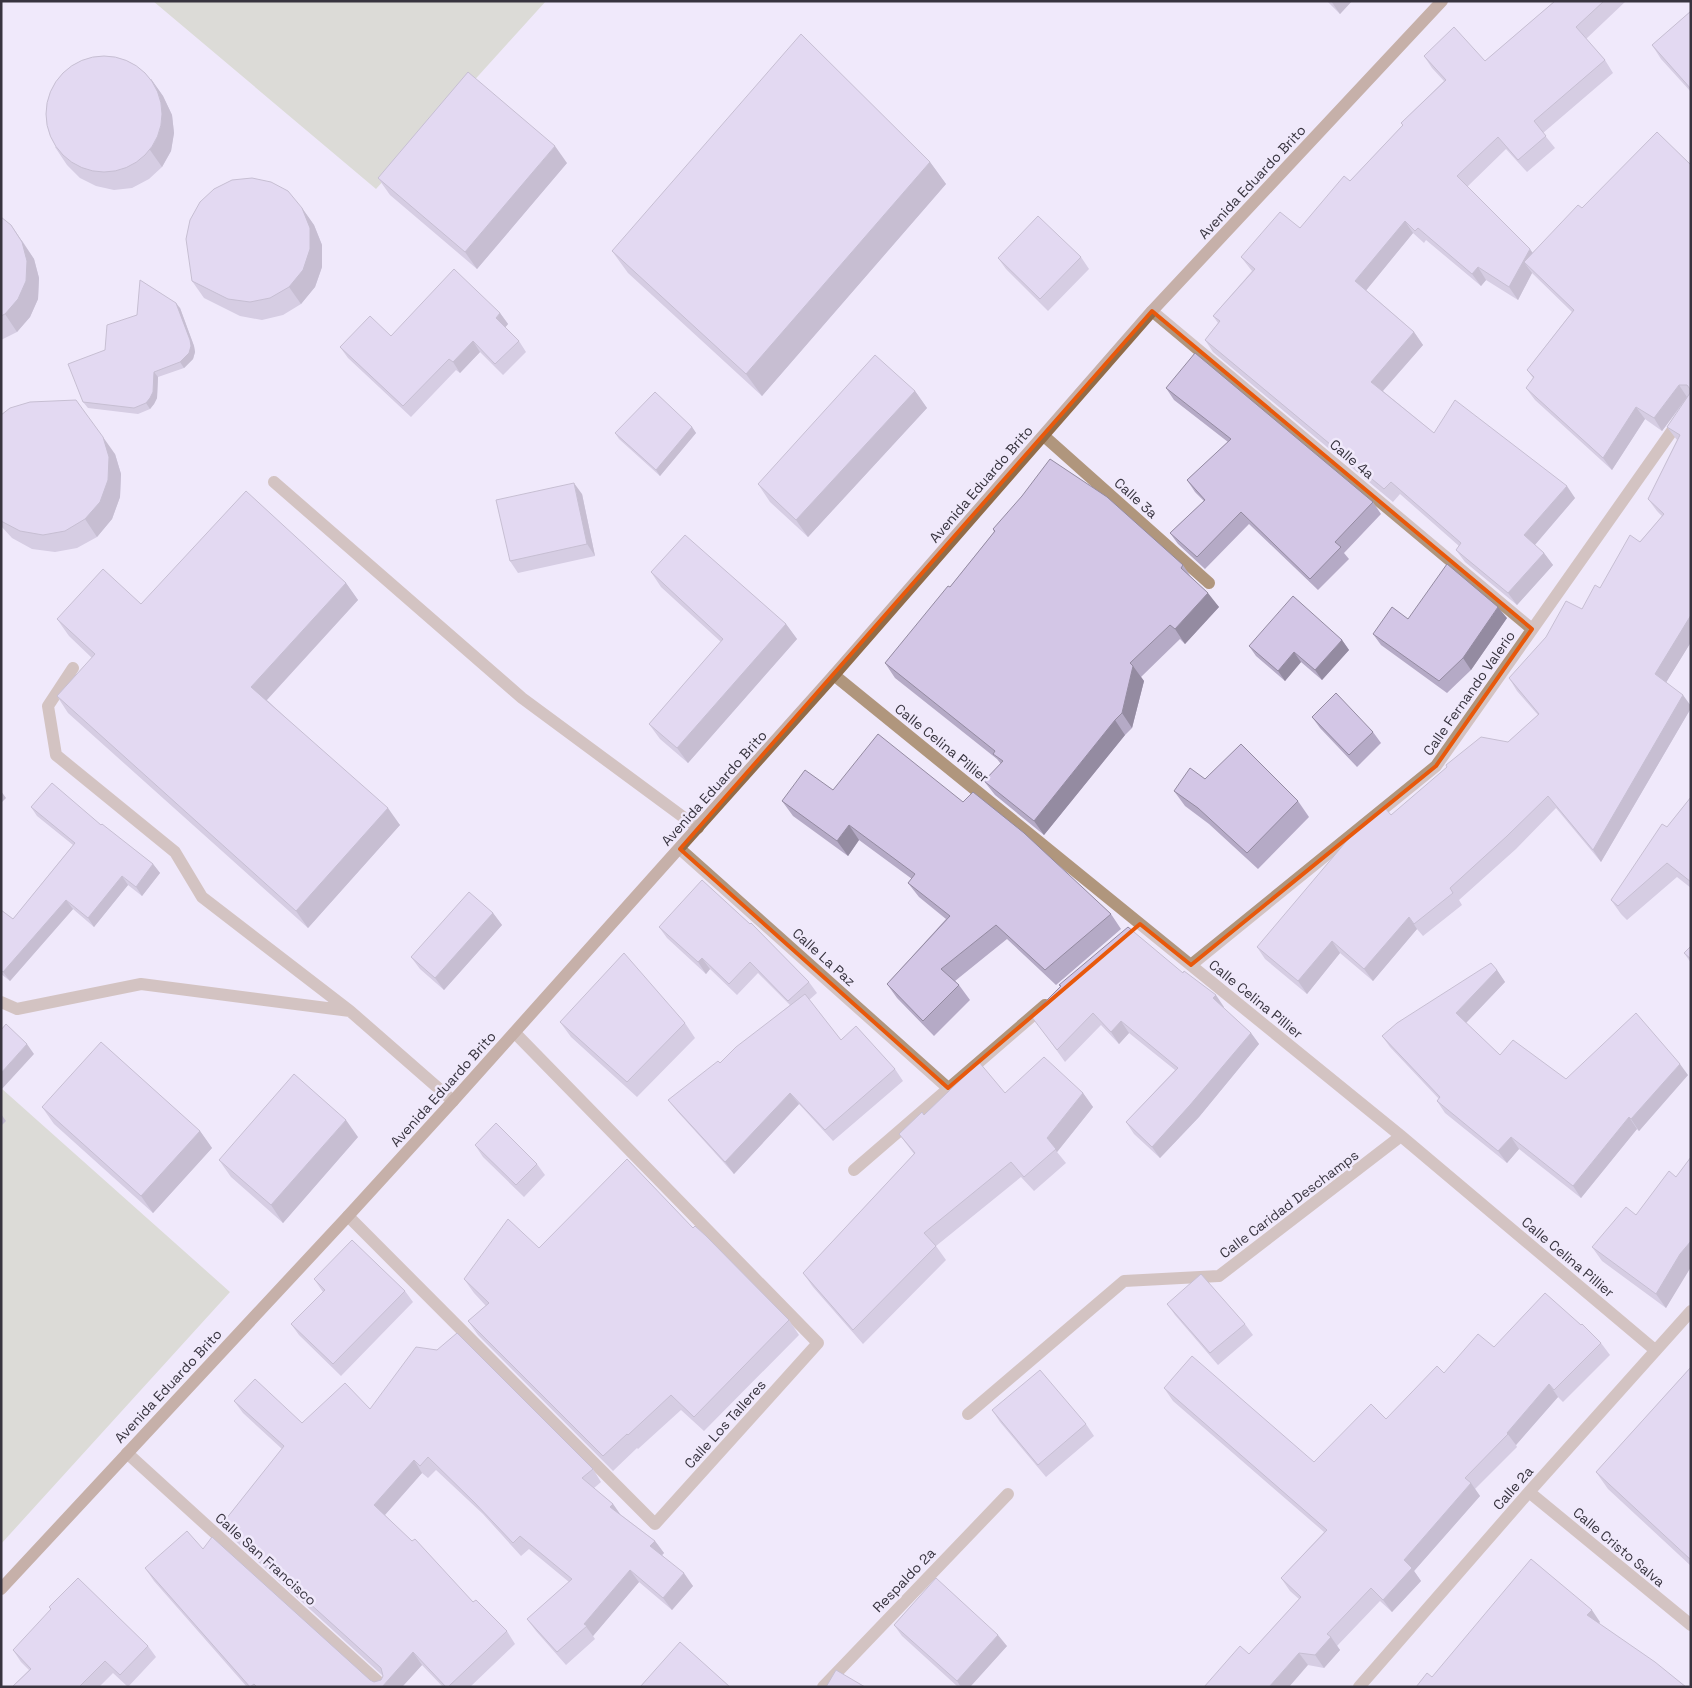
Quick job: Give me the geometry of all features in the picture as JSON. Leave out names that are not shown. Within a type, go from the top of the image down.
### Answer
[{"type":"street","name":"Avenida Eduardo Brito","points":[[1,1589],[348,1216],[515,1033],[834,675],[1152,311],[1442,1]]},
{"type":"street","name":"Calle 4a","points":[[1152,311],[1532,629]]},
{"type":"street","name":"Calle Fernando Valerio","points":[[1191,965],[1436,766],[1691,404]]},
{"type":"street","name":"Calle 3a","points":[[1044,436],[1209,583]]},
{"type":"street","points":[[274,482],[522,698],[698,828]]},
{"type":"street","points":[[73,668],[48,706],[56,755],[175,852],[202,896],[350,1011],[453,1101]]},
{"type":"street","name":"Calle Celina Pillier","points":[[834,675],[1137,927],[1191,965],[1401,1136],[1655,1350]]},
{"type":"street","name":"Calle La Paz","points":[[680,849],[948,1088]]},
{"type":"street","points":[[1,1002],[17,1009],[141,984],[350,1011]]},
{"type":"street","points":[[854,1170],[1051,1000]]},
{"type":"street","name":"Calle Los Talleres","points":[[348,1216],[655,1524],[818,1342],[515,1033]]},
{"type":"street","name":"Calle Caridad Deschamps","points":[[968,1414],[1124,1281],[1219,1276],[1401,1136]]},
{"type":"street","name":"Calle 2a","points":[[1360,1687],[1529,1492],[1691,1311]]},
{"type":"street","name":"Calle San Francisco","points":[[127,1453],[384,1687]]},
{"type":"street","name":"Calle Cristo Salva","points":[[1529,1492],[1691,1625]]},
{"type":"street","name":"Respaldo 2a","points":[[822,1687],[1008,1494]]},
{"type":"highlighted area","points":[[1152,311],[1532,629],[1436,766],[1191,965],[1140,924],[948,1088],[680,849]]},
{"type":"green space","points":[[153,1],[546,1],[376,189]]},
{"type":"green space","points":[[1,1088],[230,1292],[1,1544]]},
{"type":"building","points":[[1555,1],[1604,1],[1576,27],[1605,60],[1534,121],[1546,136],[1518,160],[1498,137],[1457,176],[1530,249],[1509,287],[1478,267],[1472,274],[1418,228],[1415,231],[1405,221],[1355,281],[1414,332],[1371,382],[1434,433],[1455,400],[1567,486],[1524,535],[1544,553],[1508,593],[1456,550],[1461,543],[1391,482],[1384,489],[1205,340],[1220,321],[1213,316],[1255,269],[1241,257],[1280,212],[1300,228],[1344,176],[1350,181],[1403,125],[1401,123],[1446,80],[1424,56],[1454,27],[1485,61]]},
{"type":"building","points":[[1691,11],[1691,89],[1652,45]]},
{"type":"building","points":[[801,34],[930,162],[746,374],[612,251]]},
{"type":"building","points":[[104,56],[126,61],[145,73],[157,92],[162,114],[157,136],[145,155],[126,167],[104,172],[82,167],[63,155],[51,136],[46,114],[51,92],[63,73],[82,61]]},
{"type":"building","points":[[468,72],[555,146],[465,252],[378,178]]},
{"type":"building","points":[[1657,132],[1691,165],[1691,615],[1655,674],[1683,695],[1593,850],[1548,796],[1450,888],[1453,893],[1414,924],[1409,917],[1364,969],[1332,941],[1298,981],[1257,947],[1350,837],[1385,808],[1391,815],[1447,767],[1446,765],[1481,737],[1508,742],[1539,714],[1509,678],[1546,637],[1566,601],[1582,609],[1595,585],[1600,588],[1630,535],[1640,542],[1664,514],[1648,499],[1680,435],[1667,427],[1690,393],[1687,385],[1679,385],[1654,418],[1636,407],[1603,458],[1526,388],[1534,377],[1527,370],[1574,310],[1524,262],[1578,205],[1582,208]]},
{"type":"building","points":[[252,178],[271,182],[288,191],[302,208],[310,228],[310,249],[303,270],[289,287],[270,298],[250,302],[228,299],[192,281],[186,239],[190,220],[200,202],[214,189],[232,180]]},
{"type":"building","points":[[1038,216],[1081,257],[1040,299],[998,258]]},
{"type":"building","points":[[1,217],[11,225],[22,242],[27,261],[26,281],[18,299],[1,316]]},
{"type":"building","points":[[454,269],[500,313],[496,318],[519,341],[495,364],[473,341],[453,362],[449,359],[403,406],[340,347],[370,316],[391,336]]},
{"type":"building","points":[[140,280],[176,303],[190,340],[189,353],[180,362],[154,372],[153,392],[146,403],[134,408],[83,402],[68,364],[105,350],[107,325],[137,315]]},
{"type":"building","points":[[1195,353],[1373,502],[1335,542],[1341,547],[1310,579],[1241,512],[1197,557],[1170,533],[1205,500],[1187,480],[1231,439],[1166,388]]},
{"type":"building","points":[[875,355],[915,391],[796,520],[758,484]]},
{"type":"building","points":[[655,392],[692,427],[656,470],[615,433]]},
{"type":"building","points":[[76,400],[103,437],[109,457],[108,480],[100,502],[85,519],[65,531],[43,535],[20,531],[1,521],[1,415],[10,408],[30,402]]},
{"type":"building","points":[[1050,459],[1107,497],[1183,565],[1181,568],[1208,593],[1175,629],[1170,625],[1130,663],[1133,666],[1122,713],[1034,821],[984,781],[1003,761],[993,754],[995,751],[885,663],[948,586],[950,587],[995,531],[993,529],[1022,496]]},
{"type":"building","points":[[574,483],[587,544],[510,561],[496,500]]},
{"type":"building","points":[[246,491],[346,583],[251,687],[388,808],[296,911],[57,696],[95,654],[57,619],[103,569],[141,604]]},
{"type":"building","points":[[685,535],[786,624],[677,748],[649,724],[723,639],[651,572]]},
{"type":"building","points":[[1447,564],[1498,607],[1463,658],[1439,681],[1373,634],[1392,607],[1408,619]]},
{"type":"building","points":[[1293,596],[1342,640],[1315,670],[1294,652],[1278,671],[1249,646]]},
{"type":"building","points":[[1336,693],[1373,732],[1349,755],[1312,717]]},
{"type":"building","points":[[878,734],[963,802],[973,792],[1024,833],[1111,914],[1045,970],[996,925],[941,969],[959,985],[923,1021],[887,984],[950,916],[908,883],[915,874],[849,825],[837,841],[782,801],[805,770],[833,790]]},
{"type":"building","points":[[1241,744],[1298,801],[1247,853],[1198,808],[1174,791],[1190,768],[1205,779]]},
{"type":"building","points":[[52,783],[101,825],[153,864],[136,887],[122,876],[88,918],[66,900],[3,972],[1,970],[1,910],[13,919],[75,843],[31,807]]},
{"type":"building","points":[[1691,797],[1691,882],[1667,863],[1618,906],[1611,900],[1662,824],[1667,827]]},
{"type":"building","points":[[702,880],[751,923],[809,982],[788,1001],[750,962],[729,984],[702,958],[698,962],[659,927]]},
{"type":"building","points":[[469,892],[493,913],[435,978],[411,957]]},
{"type":"building","points":[[1128,927],[1183,973],[1184,971],[1216,995],[1213,998],[1251,1033],[1152,1147],[1126,1122],[1178,1068],[1121,1021],[1111,1032],[1093,1013],[1057,1050],[1031,1016],[1061,986],[1059,985]]},
{"type":"building","points":[[1691,946],[1691,959],[1684,953]]},
{"type":"building","points":[[624,953],[685,1023],[627,1082],[560,1022]]},
{"type":"building","points":[[1491,963],[1497,970],[1456,1013],[1500,1055],[1513,1040],[1566,1079],[1636,1013],[1680,1064],[1631,1119],[1629,1117],[1573,1186],[1511,1137],[1498,1151],[1437,1101],[1440,1097],[1382,1036],[1397,1023]]},
{"type":"building","points":[[805,994],[841,1040],[856,1026],[895,1069],[825,1130],[790,1093],[725,1162],[668,1100],[718,1061],[720,1063],[736,1047]]},
{"type":"building","points":[[6,1024],[27,1044],[1,1073],[1,1030]]},
{"type":"building","points":[[101,1042],[200,1131],[141,1196],[42,1107]]},
{"type":"building","points":[[1044,1057],[1083,1093],[1047,1138],[1056,1149],[1024,1177],[1011,1162],[924,1233],[936,1246],[853,1330],[803,1273],[915,1153],[899,1134],[922,1112],[924,1115],[979,1062],[1005,1093]]},
{"type":"building","points":[[294,1074],[346,1120],[271,1205],[219,1160]]},
{"type":"building","points":[[496,1123],[537,1164],[516,1185],[475,1145]]},
{"type":"building","points":[[1691,1157],[1691,1241],[1680,1254],[1656,1294],[1592,1247],[1626,1207],[1636,1215],[1669,1171],[1676,1177]]},
{"type":"building","points":[[627,1159],[693,1228],[695,1226],[706,1236],[789,1320],[694,1417],[671,1395],[603,1456],[468,1321],[489,1303],[464,1279],[508,1219],[539,1248]]},
{"type":"building","points":[[352,1240],[405,1291],[333,1364],[291,1324],[325,1290],[314,1279]]},
{"type":"building","points":[[1201,1274],[1245,1324],[1210,1353],[1167,1304]]},
{"type":"building","points":[[1545,1293],[1582,1324],[1601,1343],[1554,1390],[1549,1384],[1508,1434],[1465,1478],[1471,1483],[1404,1560],[1412,1568],[1383,1600],[1371,1588],[1327,1634],[1331,1637],[1315,1655],[1299,1653],[1269,1687],[1204,1687],[1240,1646],[1249,1654],[1301,1597],[1281,1578],[1327,1530],[1164,1388],[1192,1356],[1314,1462],[1371,1404],[1386,1419],[1437,1366],[1444,1373],[1478,1334],[1494,1347]]},
{"type":"building","points":[[457,1333],[593,1469],[582,1478],[613,1504],[610,1507],[655,1541],[650,1546],[684,1573],[663,1598],[630,1570],[584,1624],[587,1626],[557,1652],[527,1619],[572,1579],[520,1536],[513,1543],[428,1457],[420,1466],[414,1460],[374,1505],[412,1541],[415,1539],[473,1602],[476,1600],[507,1631],[448,1687],[413,1652],[382,1687],[257,1687],[254,1684],[250,1687],[145,1568],[187,1531],[203,1549],[212,1537],[370,1680],[374,1682],[381,1680],[383,1676],[381,1668],[222,1524],[284,1446],[234,1401],[255,1379],[302,1423],[345,1383],[370,1409],[416,1347],[437,1350]]},
{"type":"building","points":[[1691,1367],[1691,1560],[1596,1472]]},
{"type":"building","points":[[1040,1370],[1086,1424],[1038,1465],[992,1410]]},
{"type":"building","points":[[1531,1559],[1592,1610],[1587,1615],[1655,1662],[1686,1687],[1416,1687],[1427,1673],[1432,1677]]},
{"type":"building","points":[[78,1578],[148,1646],[120,1675],[105,1661],[79,1687],[12,1687],[31,1669],[13,1650],[51,1609],[49,1607]]},
{"type":"building","points":[[936,1578],[998,1635],[957,1681],[894,1625]]},
{"type":"building","points":[[680,1642],[730,1687],[640,1687]]},
{"type":"building","points":[[836,1670],[865,1687],[826,1687]]}]
